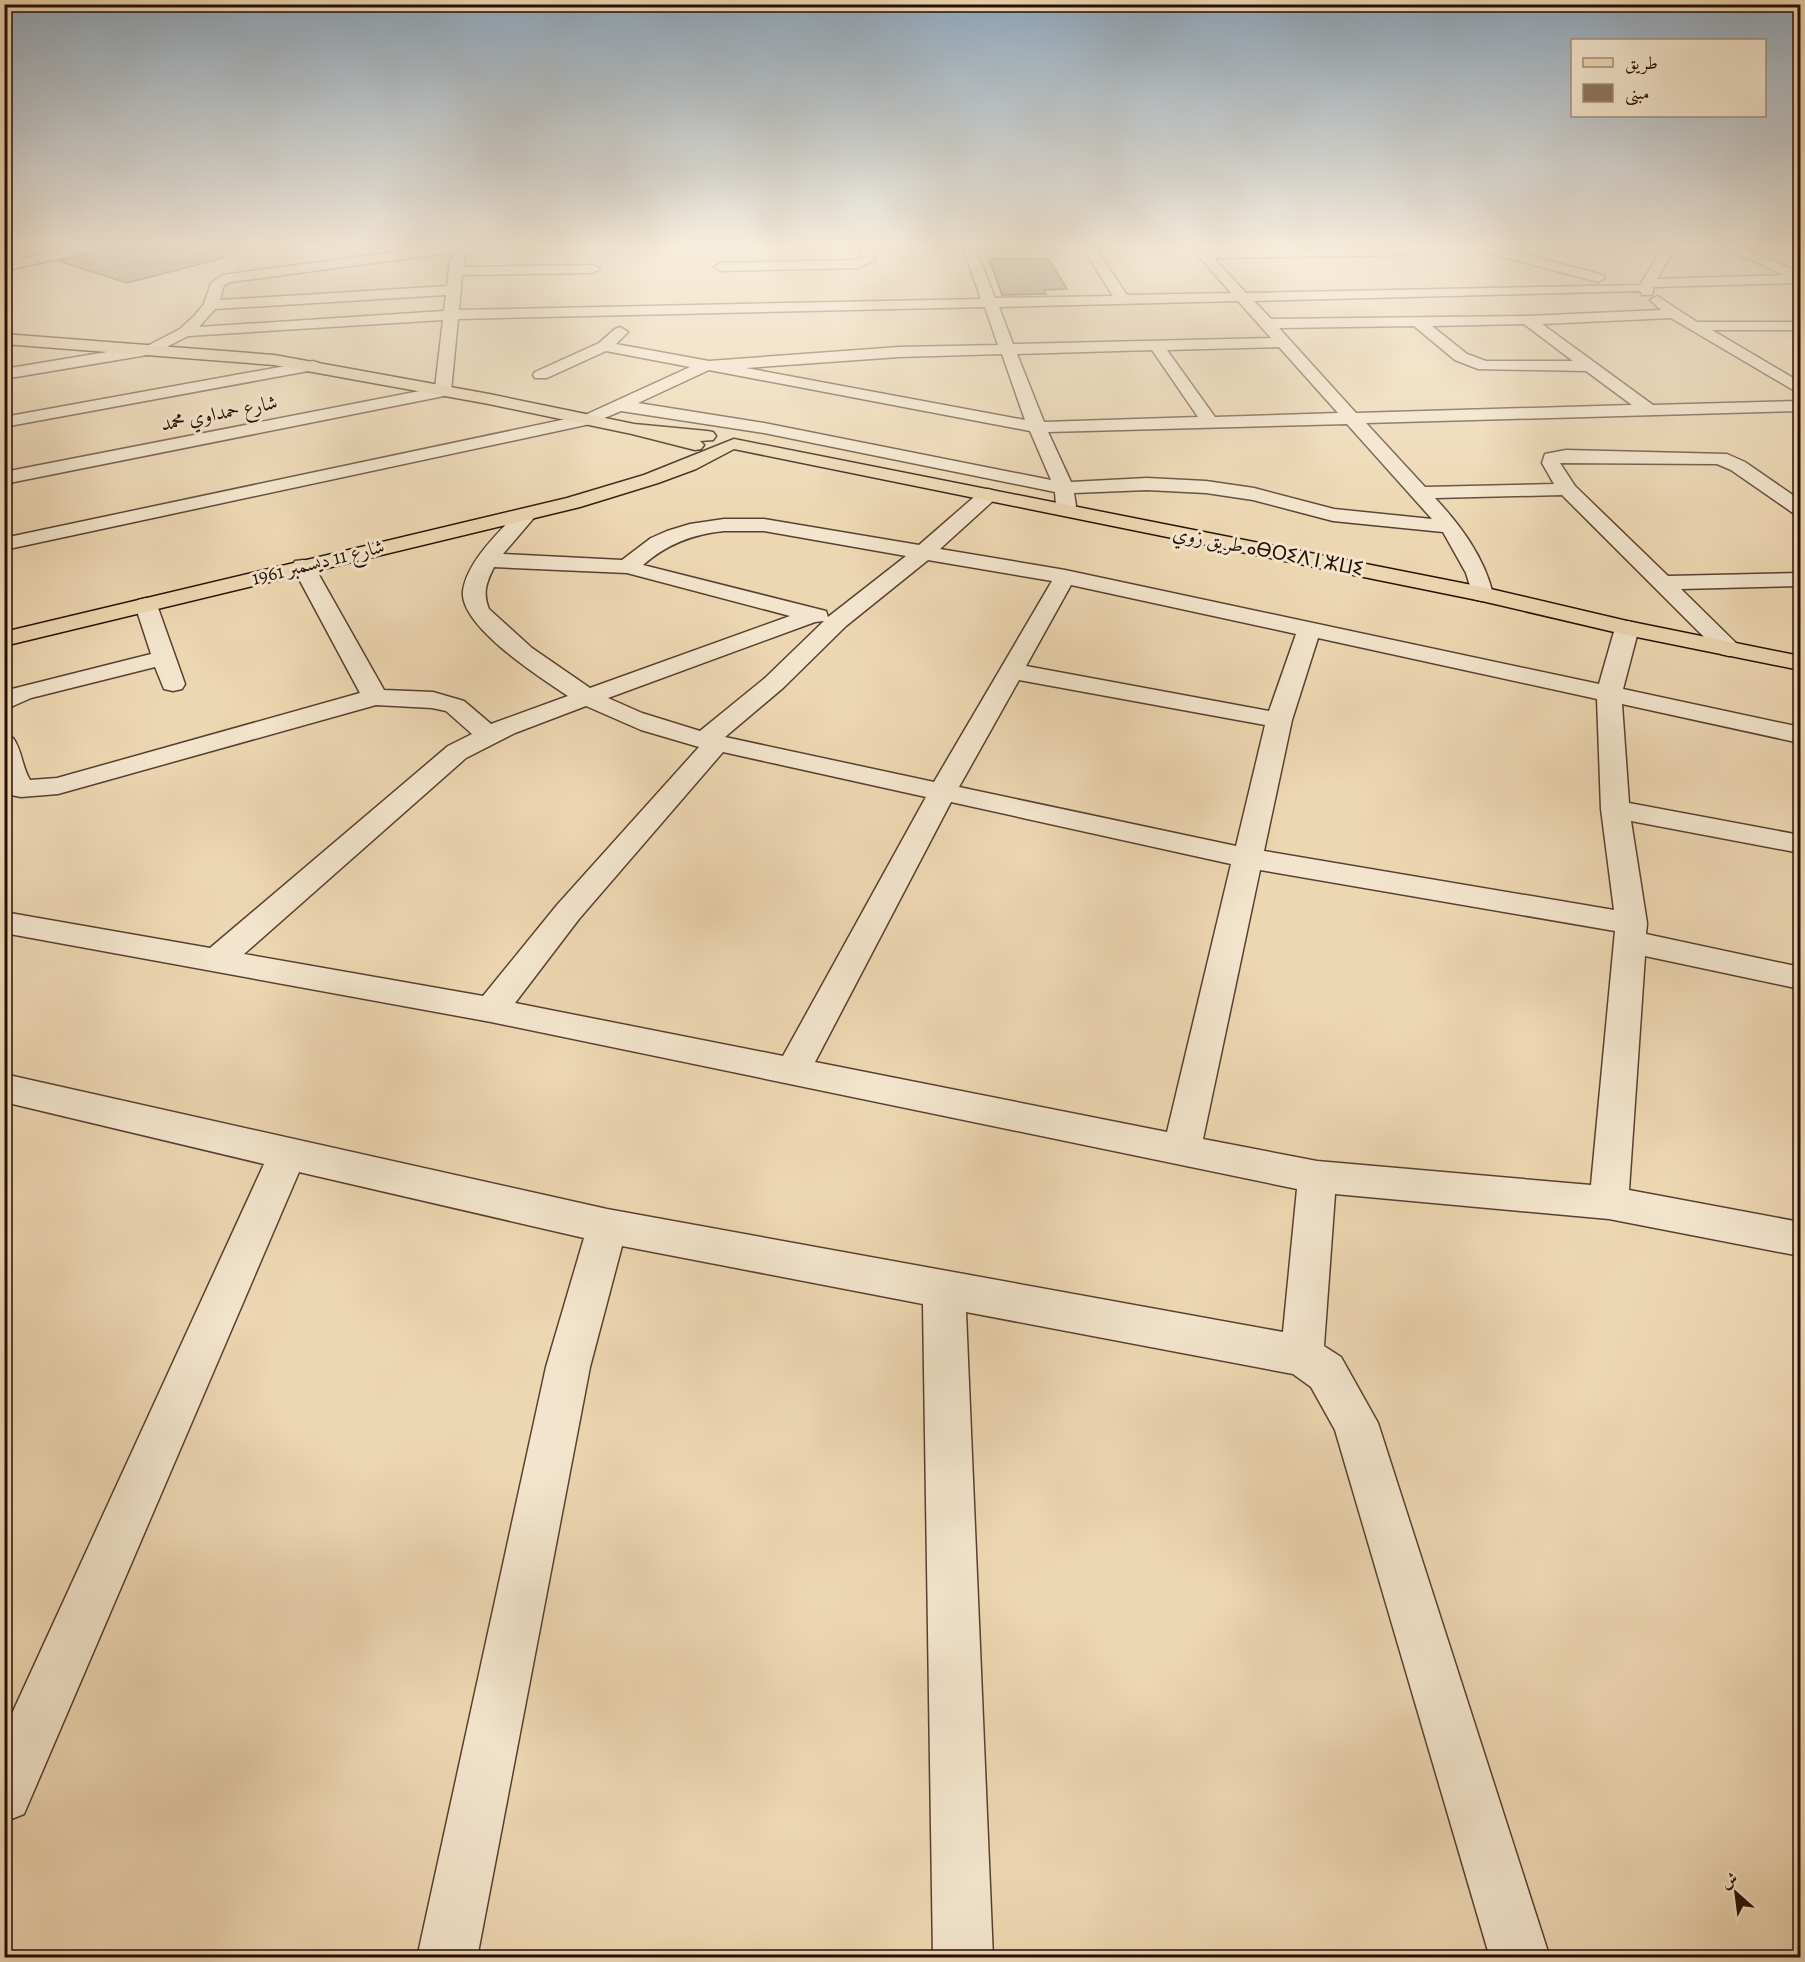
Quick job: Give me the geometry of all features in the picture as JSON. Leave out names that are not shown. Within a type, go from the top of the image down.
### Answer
[{"type":"main road","points":[[4,339],[274,360],[700,442]]},
{"type":"main road","name":"طريق زوي ⴰⴱⵔⵉⴷ ⵏ ⵣⵡⵉ","points":[[700,442],[731,437],[736,441],[730,446]]},
{"type":"main road","points":[[632,485],[700,442]]},
{"type":"main road","points":[[632,485],[676,472],[730,446]]},
{"type":"main road","name":"طريق زوي ⴰⴱⵔⵉⴷ ⵏ ⵣⵡⵉ","points":[[730,446],[1066,510],[1482,594],[1627,628],[1800,663]]},
{"type":"main road","name":"شارع 11 ديسمبر 1961","points":[[4,639],[528,513],[632,485]]},
{"type":"street","points":[[4,374],[153,349],[173,339]]},
{"type":"street","points":[[443,391],[449,339]]},
{"type":"street","points":[[541,375],[604,346],[612,339]]},
{"type":"street","points":[[1005,339],[1037,427],[1065,488],[1066,510]]},
{"type":"street","points":[[1093,339],[1098,346]]},
{"type":"street","points":[[1280,339],[1450,527],[1477,573],[1482,594]]},
{"type":"street","points":[[1438,339],[1461,357],[1484,366],[1589,366]]},
{"type":"street","points":[[1552,339],[1649,410]]},
{"type":"street","points":[[1718,339],[1800,389]]},
{"type":"street","points":[[4,544],[590,419],[705,366],[888,352],[1283,342]]},
{"type":"street","points":[[604,346],[1037,427],[1800,406]]},
{"type":"street","points":[[1156,346],[1211,423]]},
{"type":"street","points":[[4,422],[313,366]]},
{"type":"street","name":"شارع حمداوي محمد","points":[[4,478],[443,391]]},
{"type":"street","points":[[622,406],[764,428],[1065,488],[1147,484],[1186,485],[1254,494],[1333,515],[1450,527]]},
{"type":"street","points":[[1548,413],[1565,428]]},
{"type":"street","points":[[1582,442],[1598,456]]},
{"type":"street","points":[[1729,649],[1567,489],[1551,464],[1552,458],[1598,456],[1720,458],[1738,466],[1800,509]]},
{"type":"street","points":[[1763,483],[1791,483]]},
{"type":"street","points":[[1421,493],[1567,489]]},
{"type":"street","points":[[217,960],[457,752],[488,735],[542,713],[825,618],[924,552],[988,495]]},
{"type":"street","points":[[528,513],[488,560],[476,586],[473,599],[477,609],[500,635],[588,698],[649,723],[711,741],[1247,858],[1630,933],[1800,978]]},
{"type":"street","points":[[627,567],[653,544],[671,535],[730,524],[764,525],[1065,578],[1800,735]]},
{"type":"street","points":[[488,560],[627,567],[825,618]]},
{"type":"street","points":[[303,566],[375,697]]},
{"type":"street","points":[[792,1072],[942,792],[1065,578]]},
{"type":"street","points":[[1661,583],[1800,580]]},
{"type":"street","points":[[146,605],[172,684]]},
{"type":"street","points":[[491,1010],[568,912],[711,741],[774,683],[825,618]]},
{"type":"street","points":[[1609,1203],[1630,933],[1615,809],[1609,694],[1627,628]]},
{"type":"street","points":[[1182,1148],[1279,720],[1310,631]]},
{"type":"street","points":[[4,703],[11,697],[22,693],[164,658]]},
{"type":"street","points":[[1012,671],[1279,720]]},
{"type":"street","points":[[6,759],[21,789],[58,786],[375,697],[433,700],[455,706],[488,735]]},
{"type":"street","points":[[1615,809],[1800,844]]},
{"type":"street","points":[[4,922],[491,1010],[1317,1177],[1609,1203],[1800,1239]]},
{"type":"street","points":[[4,1088],[607,1226],[1302,1356],[1326,1372],[1355,1423],[1520,1958]]},
{"type":"street","points":[[4,1794],[288,1153]]},
{"type":"street","points":[[1302,1356],[1317,1177]]},
{"type":"street","points":[[447,1958],[568,1367],[607,1226]]},
{"type":"street","points":[[944,1289],[963,1958]]}]
